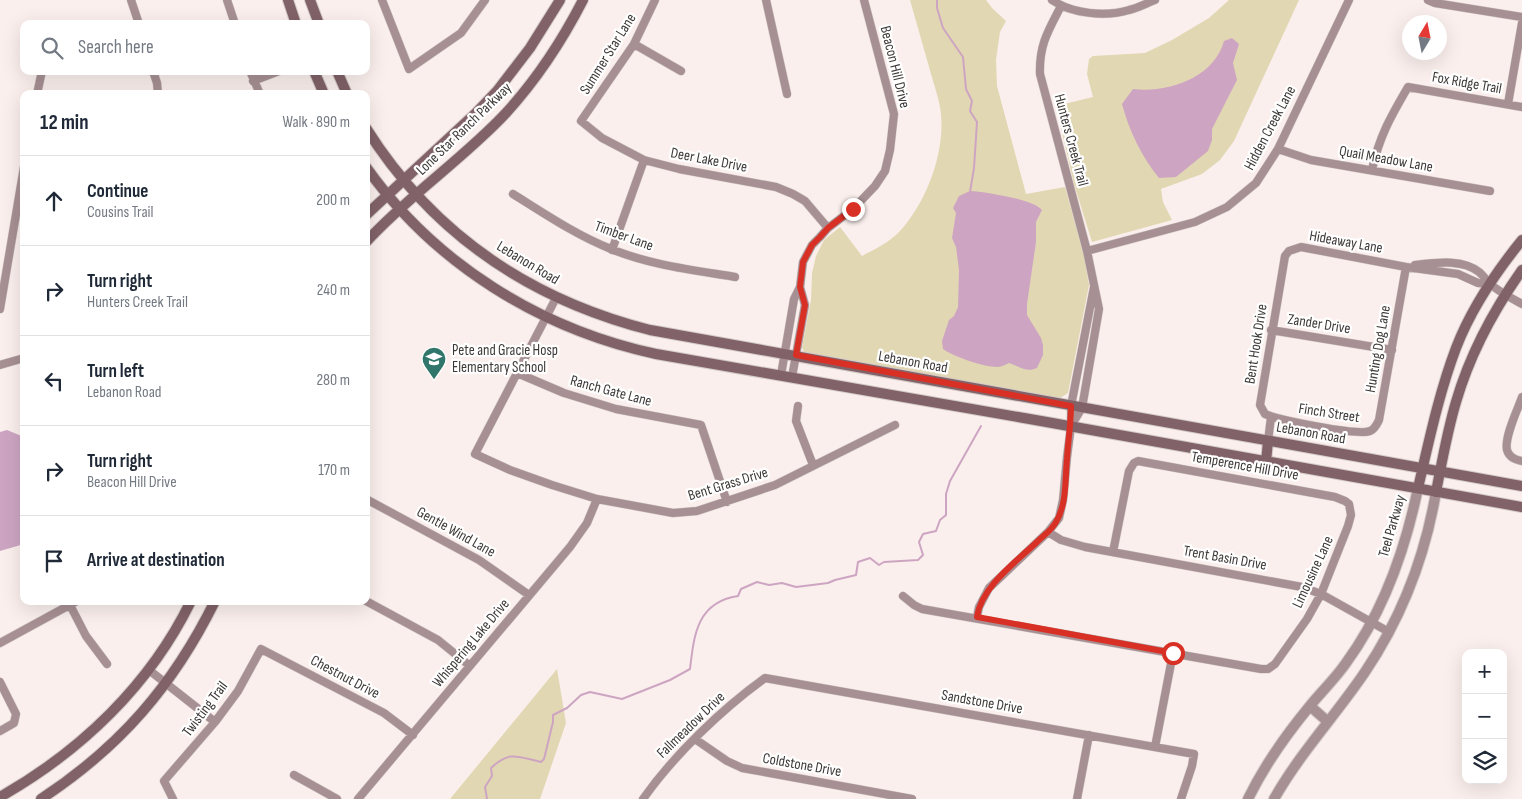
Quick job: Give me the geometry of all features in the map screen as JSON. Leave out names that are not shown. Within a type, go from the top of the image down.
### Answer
[{"type":"main road","points":[[288,0],[295,20]]},
{"type":"main road","points":[[310,0],[318,20]]},
{"type":"main road","name":"Lone Star Ranch Parkway","points":[[370,211],[497,91],[530,48],[560,0]]},
{"type":"main road","name":"Lone Star Ranch Parkway","points":[[370,238],[474,144],[517,100],[552,54],[583,0]]},
{"type":"main road","points":[[316,75],[322,90]]},
{"type":"main road","points":[[339,75],[345,90]]},
{"type":"main road","name":"Lebanon Road","points":[[370,134],[403,181],[416,195],[452,229],[483,254],[523,280],[556,298],[608,318],[650,330],[1522,486]]},
{"type":"main road","points":[[370,172],[388,195],[438,246],[474,275],[508,298],[586,334],[632,348],[1522,508]]},
{"type":"main road","name":"Teel Parkway","points":[[1418,488],[1440,397],[1457,346],[1490,284],[1522,240]]},
{"type":"main road","points":[[1436,492],[1449,428],[1465,376],[1484,331],[1505,294],[1522,270]]},
{"type":"main road","points":[[1266,462],[1268,441]]},
{"type":"main road","points":[[0,797],[44,771],[105,720],[149,670],[174,634],[189,605]]},
{"type":"main road","points":[[40,799],[63,784],[116,740],[166,684],[195,640],[213,605]]},
{"type":"street","points":[[130,0],[138,20]]},
{"type":"street","points":[[227,0],[234,20]]},
{"type":"street","points":[[382,0],[410,69],[461,33],[485,0]]},
{"type":"street","name":"Summer Star Lane","points":[[581,121],[634,44],[655,0]]},
{"type":"street","points":[[766,0],[787,94]]},
{"type":"street","name":"Beacon Hill Drive","points":[[781,375],[794,299],[800,287],[803,262],[812,245],[828,228],[853,209],[875,186],[884,171],[890,150],[894,114],[864,0]]},
{"type":"street","points":[[1052,0],[1061,6],[1088,13],[1105,14],[1128,11],[1156,0]]},
{"type":"street","name":"Hidden Creek Lane","points":[[1087,251],[1195,222],[1227,207],[1256,184],[1278,149],[1348,0]]},
{"type":"street","points":[[1428,0],[1435,3],[1522,17]]},
{"type":"street","name":"Hunters Creek Trail","points":[[1061,6],[1045,37],[1039,58],[1040,74],[1087,251],[1099,309],[1082,408],[1071,426]]},
{"type":"street","points":[[1508,104],[1522,23]]},
{"type":"street","points":[[634,44],[681,72]]},
{"type":"street","points":[[38,90],[41,75]]},
{"type":"street","points":[[154,75],[158,90]]},
{"type":"street","points":[[251,75],[258,90]]},
{"type":"street","points":[[253,80],[267,75]]},
{"type":"street","name":"Fox Ridge Trail","points":[[1372,170],[1376,151],[1385,126],[1408,87],[1522,107]]},
{"type":"street","name":"Deer Lake Drive","points":[[581,121],[602,138],[644,160],[679,169],[776,187],[793,194],[806,202],[828,228]]},
{"type":"street","name":"Quail Meadow Lane","points":[[1278,149],[1311,160],[1490,192]]},
{"type":"street","points":[[612,250],[644,160]]},
{"type":"street","name":"Timber Lane","points":[[513,194],[573,232],[612,250],[657,263],[735,278]]},
{"type":"street","points":[[0,309],[20,199]]},
{"type":"street","name":"Hideaway Lane","points":[[1285,256],[1289,251],[1301,247],[1406,267],[1436,262],[1458,264],[1478,271],[1490,284],[1522,304]]},
{"type":"street","name":"Bent Hook Drive","points":[[1271,417],[1265,414],[1260,405],[1271,330],[1285,256]]},
{"type":"street","name":"Hunting Dog Lane","points":[[1370,432],[1375,428],[1379,420],[1406,267]]},
{"type":"street","name":"Hunters Creek Trail","points":[[977,617],[979,607],[989,588],[1055,525],[1062,509],[1071,426],[1071,406],[1095,283]]},
{"type":"street","name":"Beacon Hill Drive","points":[[792,377],[805,305],[800,287]]},
{"type":"street","points":[[517,373],[556,298]]},
{"type":"street","name":"Zander Drive","points":[[1271,330],[1392,350]]},
{"type":"street","points":[[0,365],[20,359]]},
{"type":"street","name":"Ranch Gate Lane","points":[[517,373],[564,393],[616,409],[701,425],[727,502]]},
{"type":"street","name":"Bent Grass Drive","points":[[517,373],[475,454],[510,470],[597,499],[672,513],[697,511],[775,485],[895,425]]},
{"type":"street","points":[[1522,397],[1508,439],[1508,453],[1522,462]]},
{"type":"street","points":[[798,406],[796,421],[813,465]]},
{"type":"street","points":[[1268,441],[1271,417]]},
{"type":"street","name":"Finch Street","points":[[1271,417],[1361,433],[1370,432]]},
{"type":"street","name":"Temperence Hill Drive","points":[[1113,552],[1129,471],[1134,463],[1144,462],[1336,497],[1350,504]]},
{"type":"street","name":"Teel Parkway","points":[[1248,799],[1280,744],[1346,663],[1372,621],[1400,559],[1418,488]]},
{"type":"street","points":[[1274,799],[1290,771],[1364,673],[1389,632],[1401,608],[1424,548],[1436,492]]},
{"type":"street","name":"Whispering Lake Drive","points":[[358,799],[587,523],[597,499]]},
{"type":"street","name":"Gentle Wind Lane","points":[[370,501],[479,560],[529,595]]},
{"type":"street","name":"Limousine Lane","points":[[1173,653],[1261,669],[1268,669],[1275,664],[1321,594],[1348,526],[1351,515],[1350,504]]},
{"type":"street","name":"Trent Basin Drive","points":[[1048,532],[1072,544],[1292,585],[1321,594],[1389,632]]},
{"type":"street","points":[[903,596],[918,607],[1173,653],[1155,747]]},
{"type":"street","points":[[370,603],[438,640],[470,666]]},
{"type":"street","points":[[0,643],[69,605]]},
{"type":"street","points":[[74,605],[86,636],[107,664]]},
{"type":"street","name":"Twisting Trail","points":[[173,799],[164,781],[215,722],[238,690],[261,648]]},
{"type":"street","name":"Chestnut Drive","points":[[261,648],[384,713],[413,735]]},
{"type":"street","points":[[149,670],[215,722]]},
{"type":"street","name":"Sandstone Drive","points":[[765,678],[1194,754],[1181,799]]},
{"type":"street","name":"Fallmeadow Drive","points":[[643,799],[664,771],[695,739],[730,706],[765,678]]},
{"type":"street","points":[[0,682],[15,709],[16,718],[11,725],[0,731]]},
{"type":"street","points":[[1310,706],[1327,721]]},
{"type":"street","points":[[1077,799],[1089,735]]},
{"type":"street","name":"Coldstone Drive","points":[[695,739],[727,761],[742,768],[912,799]]},
{"type":"street","points":[[294,775],[337,799]]},
{"type":"shaded area","points":[[910,0],[986,0],[1006,21],[1000,32],[996,60],[997,86],[1026,194],[1065,187],[1084,255],[1089,285],[1068,393],[1060,398],[804,352],[802,347],[811,300],[812,273],[816,256],[824,240],[840,227],[862,256],[892,239],[919,204],[933,173],[941,139],[940,107]]},
{"type":"shaded area","points":[[1229,0],[1299,0],[1234,141],[1220,160],[1202,174],[1161,189],[1163,202],[1172,220],[1092,242],[1074,184],[1056,106],[1093,97],[1087,74],[1089,59],[1093,56],[1145,53],[1172,40],[1209,18]]},
{"type":"shaded area","points":[[1232,38],[1239,44],[1233,63],[1237,80],[1212,129],[1212,140],[1208,151],[1176,177],[1159,178],[1137,143],[1128,124],[1122,104],[1133,89],[1147,90],[1175,85],[1200,74],[1219,54],[1224,41]]},
{"type":"shaded area","points":[[970,191],[1019,199],[1042,210],[1036,222],[1036,242],[1027,304],[1027,315],[1041,338],[1043,345],[1043,355],[1037,368],[1026,369],[1009,363],[1003,366],[991,367],[961,358],[943,349],[942,341],[949,320],[954,316],[958,307],[959,270],[956,247],[952,238],[956,213],[953,208],[959,196]]},
{"type":"shaded area","points":[[7,430],[20,435],[20,545],[0,551],[0,432]]},
{"type":"shaded area","points":[[557,669],[566,723],[540,799],[450,799]]},
{"type":"waterway","points":[[937,0],[937,8],[943,28],[963,57],[966,89],[972,101],[970,111],[977,122],[974,168],[970,192]]},
{"type":"waterway","points":[[487,799],[485,787],[492,776],[491,768],[498,762],[514,756],[541,762],[544,759],[553,715],[567,708],[581,695],[590,692],[622,699],[670,680],[690,669],[693,644],[700,622],[714,605],[724,599],[738,596],[741,589],[757,582],[769,585],[782,583],[796,587],[828,583],[856,575],[858,562],[870,558],[879,565],[884,562],[918,560],[923,555],[919,542],[923,534],[936,531],[940,520],[946,515],[946,494],[950,481],[981,426]]},
{"type":"place","name":"Pete and Gracie Hosp Elementary School","points":[[434,380]]},
{"type":"route","points":[[853,209],[828,228],[812,245],[803,262],[800,287],[805,305],[796,355],[1071,406],[1071,426],[1062,509],[1059,518],[1048,532],[989,588],[981,602],[977,617],[1173,653]]}]
